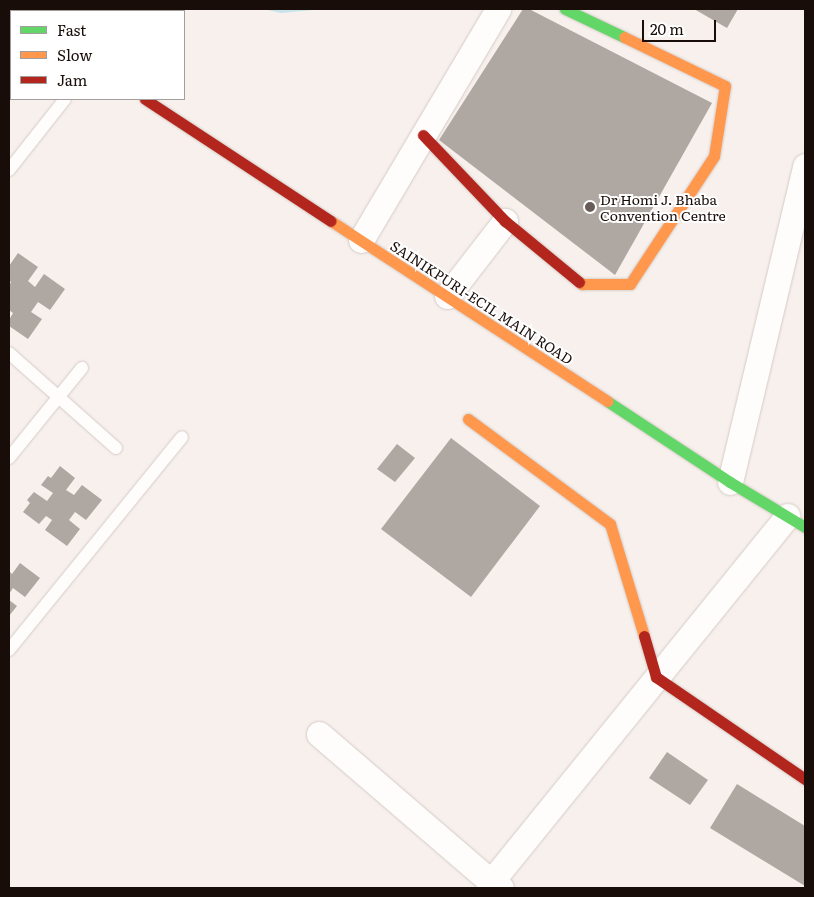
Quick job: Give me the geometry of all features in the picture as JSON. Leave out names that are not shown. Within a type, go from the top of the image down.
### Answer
[{"type":"street","points":[[361,240],[498,9]]},
{"type":"street","points":[[423,135],[506,221],[582,284],[630,284],[714,156],[724,86],[565,9]]},
{"type":"street","name":"SAINIKPURI-ECIL MAIN ROAD","points":[[147,100],[730,482],[796,521]]},
{"type":"street","points":[[730,482],[797,233],[805,166]]},
{"type":"street","points":[[447,296],[506,221]]},
{"type":"street","points":[[468,419],[610,524],[656,677],[805,779]]},
{"type":"street","points":[[319,734],[494,886],[656,677],[796,521]]},
{"type":"lane","points":[[9,170],[64,100]]},
{"type":"lane","points":[[9,353],[60,396],[116,448]]},
{"type":"lane","points":[[9,458],[82,368]]},
{"type":"lane","points":[[9,650],[182,437]]},
{"type":"water","points":[[263,9],[323,9],[281,13]]},
{"type":"building","name":"Dr Homi J. Bhaba Convention Centre","points":[[523,9],[529,9],[712,103],[615,275],[439,140]]},
{"type":"building","points":[[694,9],[738,9],[727,28]]},
{"type":"building","points":[[18,253],[38,267],[28,281],[35,287],[44,274],[65,289],[50,310],[38,302],[31,312],[42,319],[28,339],[9,326],[9,320],[13,313],[9,310],[9,286],[11,282],[9,280],[9,266]]},
{"type":"building","points":[[451,438],[540,506],[471,597],[381,529]]},
{"type":"building","points":[[397,444],[415,458],[395,482],[377,469]]},
{"type":"building","points":[[60,466],[75,478],[66,490],[74,495],[82,485],[102,500],[86,520],[75,512],[69,520],[80,529],[67,546],[45,530],[52,520],[46,516],[39,524],[23,512],[30,503],[27,500],[34,492],[47,501],[53,493],[41,485],[48,476],[51,478]]},
{"type":"building","points":[[20,563],[40,578],[25,597],[13,588],[9,594],[9,571],[12,574]]},
{"type":"building","points":[[9,600],[17,606],[9,616]]},
{"type":"building","points":[[667,752],[708,780],[690,805],[649,778]]},
{"type":"building","points":[[737,784],[805,826],[805,886],[710,828]]},
{"type":"traffic: fast","points":[[565,9],[624,37]]},
{"type":"traffic: fast","points":[[607,401],[730,482],[805,527]]},
{"type":"traffic: slow","points":[[579,282],[582,284],[630,284],[714,156],[725,86],[624,37]]},
{"type":"traffic: slow","points":[[331,221],[607,401]]},
{"type":"traffic: slow","points":[[468,419],[610,524],[644,636]]},
{"type":"traffic: jam","points":[[147,100],[331,221]]},
{"type":"traffic: jam","points":[[423,135],[505,221],[579,282]]},
{"type":"traffic: jam","points":[[644,636],[656,677],[805,779]]},
{"type":"place","name":"Dr Homi J. Bhaba Convention Centre","points":[[590,207]]}]
